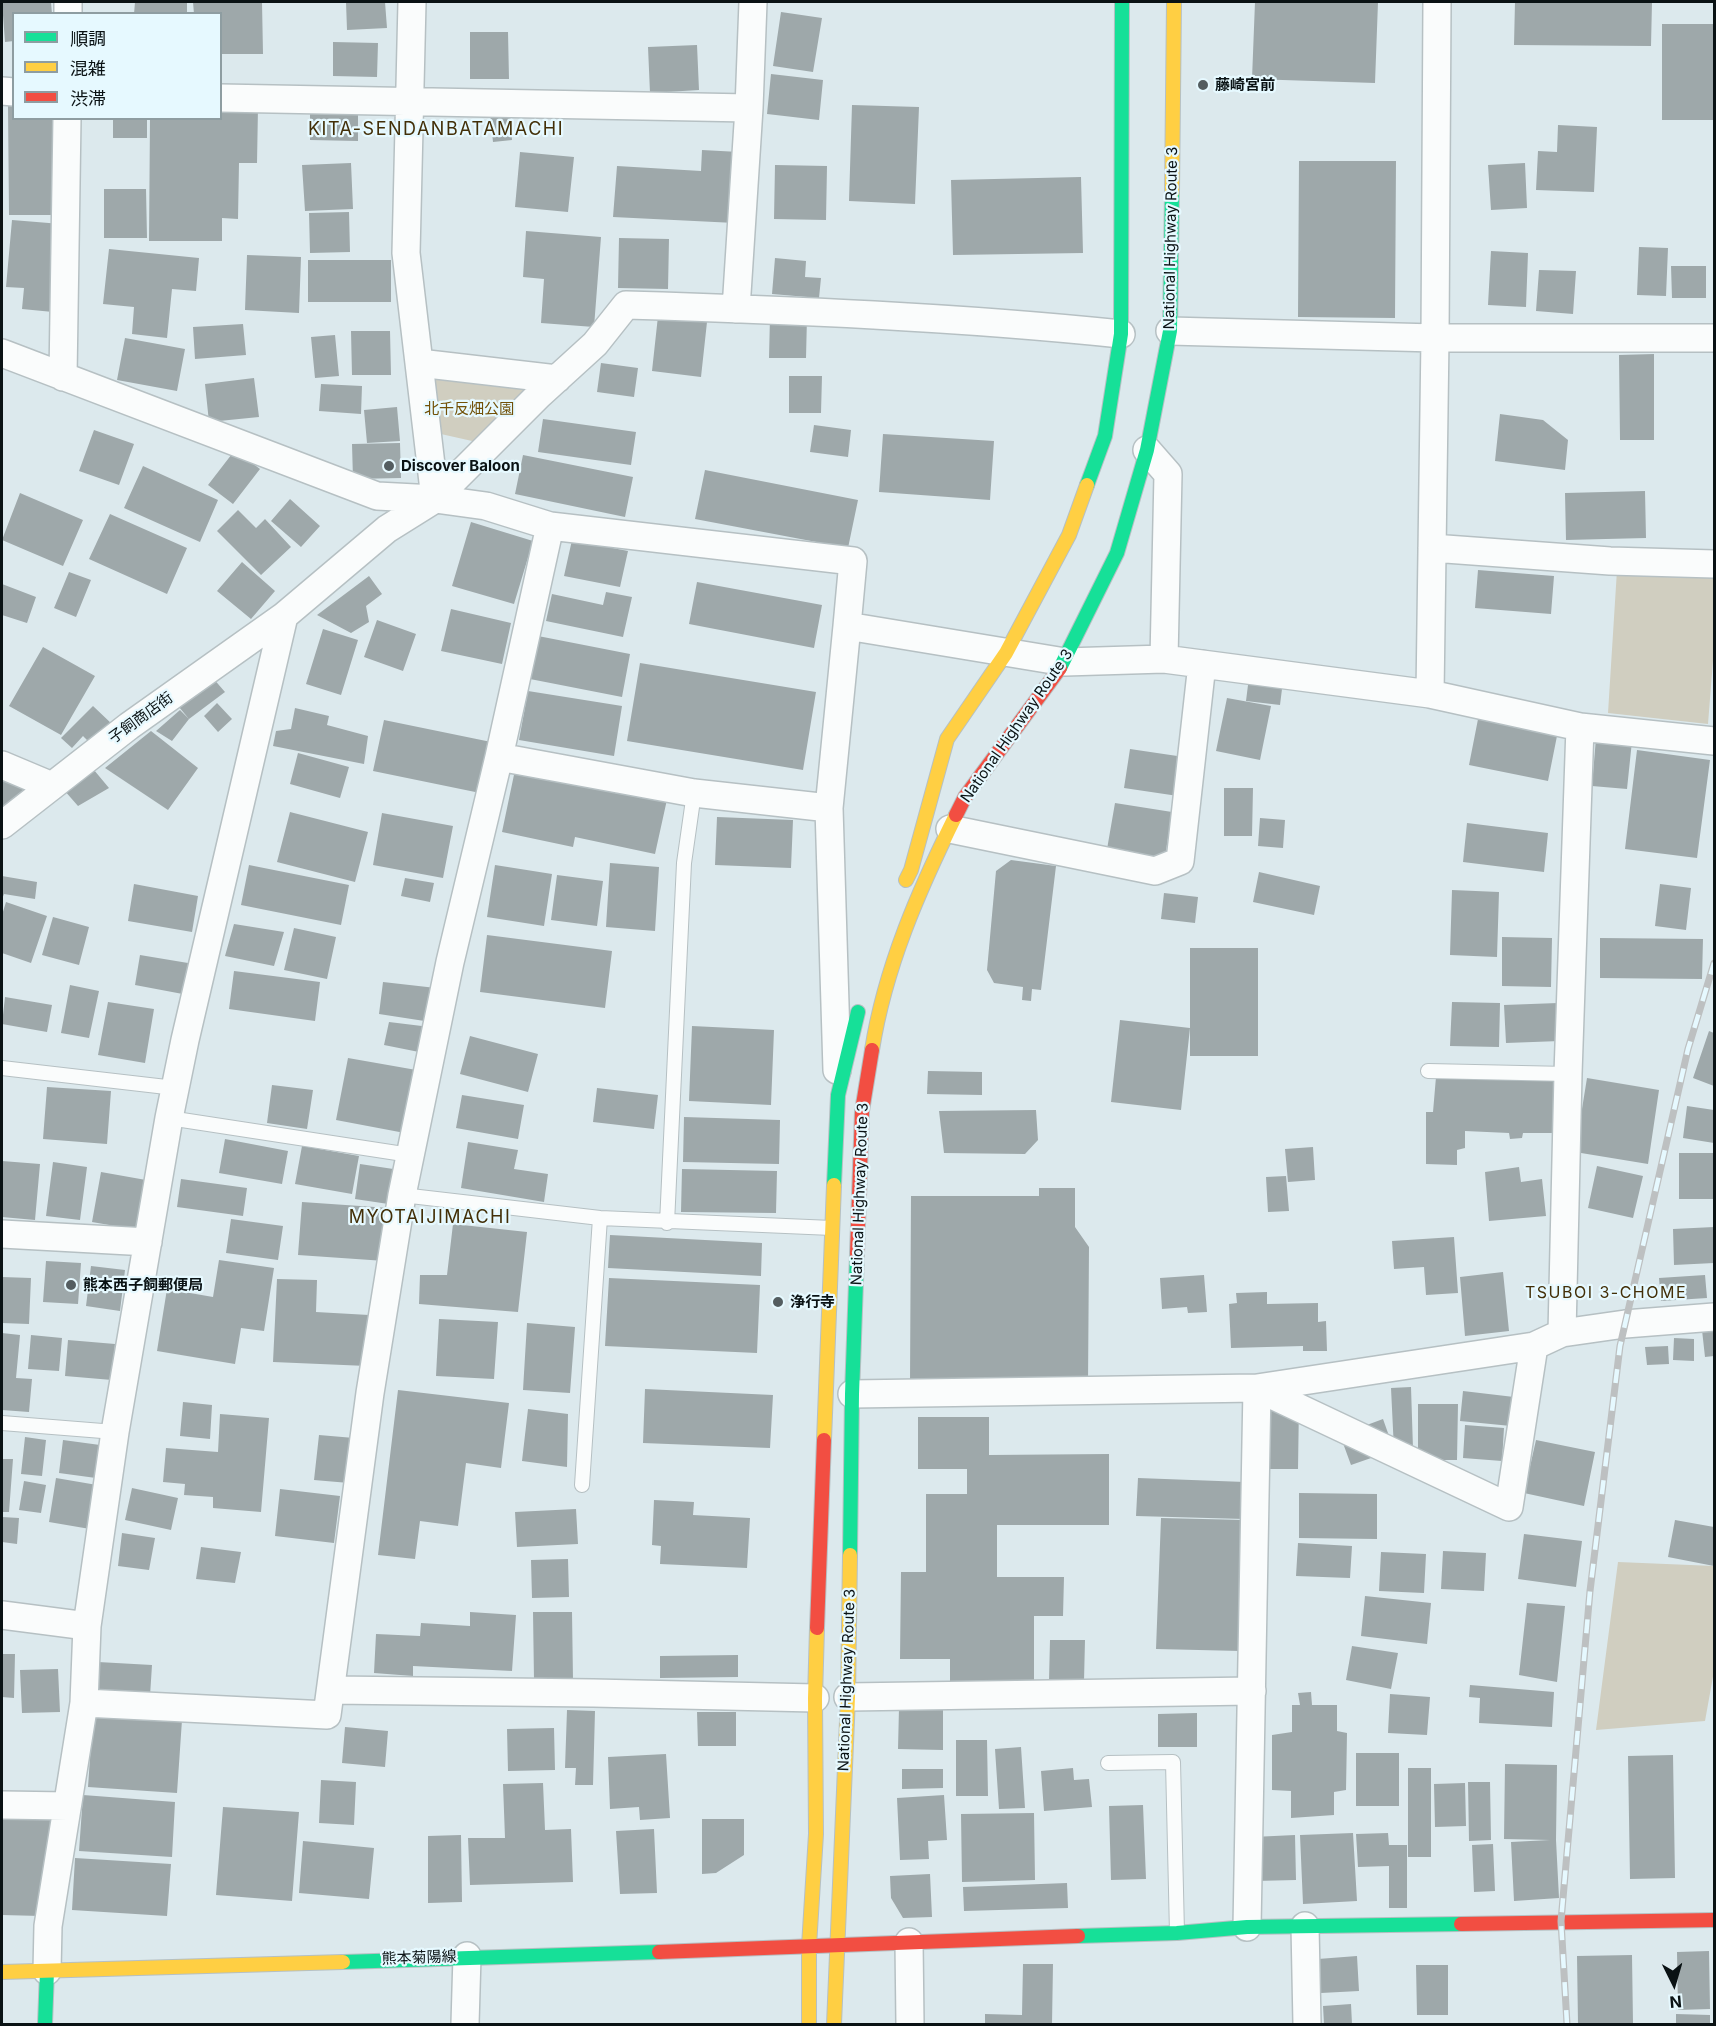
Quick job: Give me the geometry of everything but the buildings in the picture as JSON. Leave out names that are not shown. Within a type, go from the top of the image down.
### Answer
[{"type":"main road","points":[[902,890],[911,870],[947,739],[1006,653],[1070,534],[1105,436],[1121,334],[1122,2]]},
{"type":"main road","name":"National Highway Route 3","points":[[834,2025],[848,1697],[852,1394],[862,1111],[876,1024],[898,948],[926,876],[965,797],[1065,662],[1117,553],[1147,450],[1170,331],[1174,2]]},
{"type":"main road","name":"National Highway Route 3","points":[[809,2025],[809,1946],[816,1834],[815,1698],[838,1095],[860,1004]]},
{"type":"main road","name":"熊本菊陽線","points":[[2,1972],[1177,1933],[1247,1927],[1714,1920]]},
{"type":"main road","points":[[45,2025],[46,1971]]},
{"type":"street","points":[[412,2],[406,253],[435,499]]},
{"type":"street","points":[[736,309],[749,108],[753,2]]},
{"type":"street","points":[[1430,694],[1437,2]]},
{"type":"street","points":[[222,98],[749,108]]},
{"type":"street","points":[[63,377],[67,120]]},
{"type":"street","name":"子飼商店街","points":[[2,825],[129,726],[284,616],[387,529],[435,499],[595,344],[626,305],[1018,324],[1121,334]]},
{"type":"street","points":[[1170,331],[1435,338],[1714,338]]},
{"type":"street","points":[[2,353],[377,496],[435,499],[486,506],[550,525],[853,561],[829,808],[838,1095]]},
{"type":"street","points":[[419,363],[557,379]]},
{"type":"street","points":[[1147,450],[1168,474],[1164,659]]},
{"type":"street","points":[[84,1703],[327,1714],[370,1393],[402,1195],[450,962],[499,757],[550,525]]},
{"type":"street","points":[[1432,548],[1610,561],[1714,564]]},
{"type":"street","points":[[46,1971],[48,1926],[84,1703],[87,1626],[115,1432],[169,1118],[284,616]]},
{"type":"street","points":[[847,626],[1065,662],[1164,659],[1430,694],[1580,727],[1714,741]]},
{"type":"street","points":[[950,829],[1155,871],[1179,861],[1202,664]]},
{"type":"street","points":[[1562,1333],[1580,727]]},
{"type":"street","points":[[499,757],[694,793],[829,808]]},
{"type":"street","points":[[2,765],[52,786]]},
{"type":"street","points":[[2,1234],[148,1242]]},
{"type":"street","points":[[852,1394],[1257,1388],[1534,1346],[1562,1333],[1625,1324],[1714,1317]]},
{"type":"street","points":[[1257,1388],[1509,1507],[1534,1346]]},
{"type":"street","points":[[1247,1927],[1257,1388]]},
{"type":"street","points":[[2,1615],[87,1626]]},
{"type":"street","points":[[331,1690],[815,1698]]},
{"type":"street","points":[[848,1697],[1252,1691]]},
{"type":"street","points":[[2,1805],[67,1806]]},
{"type":"street","points":[[1305,1926],[1307,2025]]},
{"type":"street","points":[[909,1942],[910,2025]]},
{"type":"street","points":[[465,2025],[467,1956]]},
{"type":"lane","points":[[667,1223],[684,863],[694,793]]},
{"type":"lane","points":[[2,1068],[175,1088]]},
{"type":"lane","points":[[1428,1071],[1568,1074]]},
{"type":"lane","points":[[169,1118],[410,1155]]},
{"type":"lane","points":[[402,1195],[600,1218],[667,1223],[832,1228]]},
{"type":"lane","points":[[582,1485],[600,1218]]},
{"type":"lane","points":[[2,1424],[115,1432]]},
{"type":"lane","points":[[1108,1763],[1173,1762],[1177,1933]]},
{"type":"green space","name":"北千反畑公園","points":[[425,373],[531,385],[481,443],[432,432]]},
{"type":"green space","points":[[1617,570],[1714,572],[1714,648],[1708,724],[1608,713]]},
{"type":"green space","points":[[1618,1562],[1714,1566],[1714,1671],[1705,1721],[1596,1730]]},
{"type":"railway","points":[[1567,2024],[1561,1921],[1590,1591],[1620,1346],[1688,1049],[1714,963]]},
{"type":"traffic: fast","points":[[1087,485],[1105,436],[1121,334],[1122,2]]},
{"type":"traffic: fast","points":[[1060,668],[1117,553],[1147,450],[1170,331],[1172,192]]},
{"type":"traffic: fast","points":[[834,1185],[838,1095],[858,1012]]},
{"type":"traffic: fast","points":[[850,1555],[857,1254]]},
{"type":"traffic: fast","points":[[1078,1936],[1177,1933],[1247,1927],[1461,1924]]},
{"type":"traffic: fast","points":[[343,1962],[659,1952]]},
{"type":"traffic: fast","points":[[45,2024],[47,1971]]},
{"type":"traffic: slow","points":[[1172,192],[1174,2]]},
{"type":"traffic: slow","points":[[906,880],[911,870],[947,739],[1006,653],[1069,535],[1087,485]]},
{"type":"traffic: slow","points":[[872,1050],[885,989],[905,930],[956,815]]},
{"type":"traffic: slow","points":[[824,1440],[834,1185]]},
{"type":"traffic: slow","points":[[834,2024],[848,1697],[850,1555]]},
{"type":"traffic: slow","points":[[809,2024],[809,1946],[816,1834],[817,1628]]},
{"type":"traffic: slow","points":[[2,1972],[343,1962]]},
{"type":"traffic: jam","points":[[956,815],[965,797],[1060,668]]},
{"type":"traffic: jam","points":[[857,1254],[862,1111],[872,1050]]},
{"type":"traffic: jam","points":[[817,1628],[824,1440]]},
{"type":"traffic: jam","points":[[1461,1924],[1714,1920]]},
{"type":"traffic: jam","points":[[659,1952],[1078,1936]]},
{"type":"place","name":"藤崎宮前","points":[[1203,85]]},
{"type":"place","name":"Discover Baloon","points":[[389,466]]},
{"type":"place","name":"熊本西子飼郵便局","points":[[71,1285]]},
{"type":"place","name":"浄行寺","points":[[778,1302]]},
{"type":"district","name":"KITA-SENDANBATAMACHI","points":[[436,130]]},
{"type":"district","name":"MYOTAIJIMACHI","points":[[430,1218]]},
{"type":"district","name":"TSUBOI 3-CHOME","points":[[1606,1293]]}]
